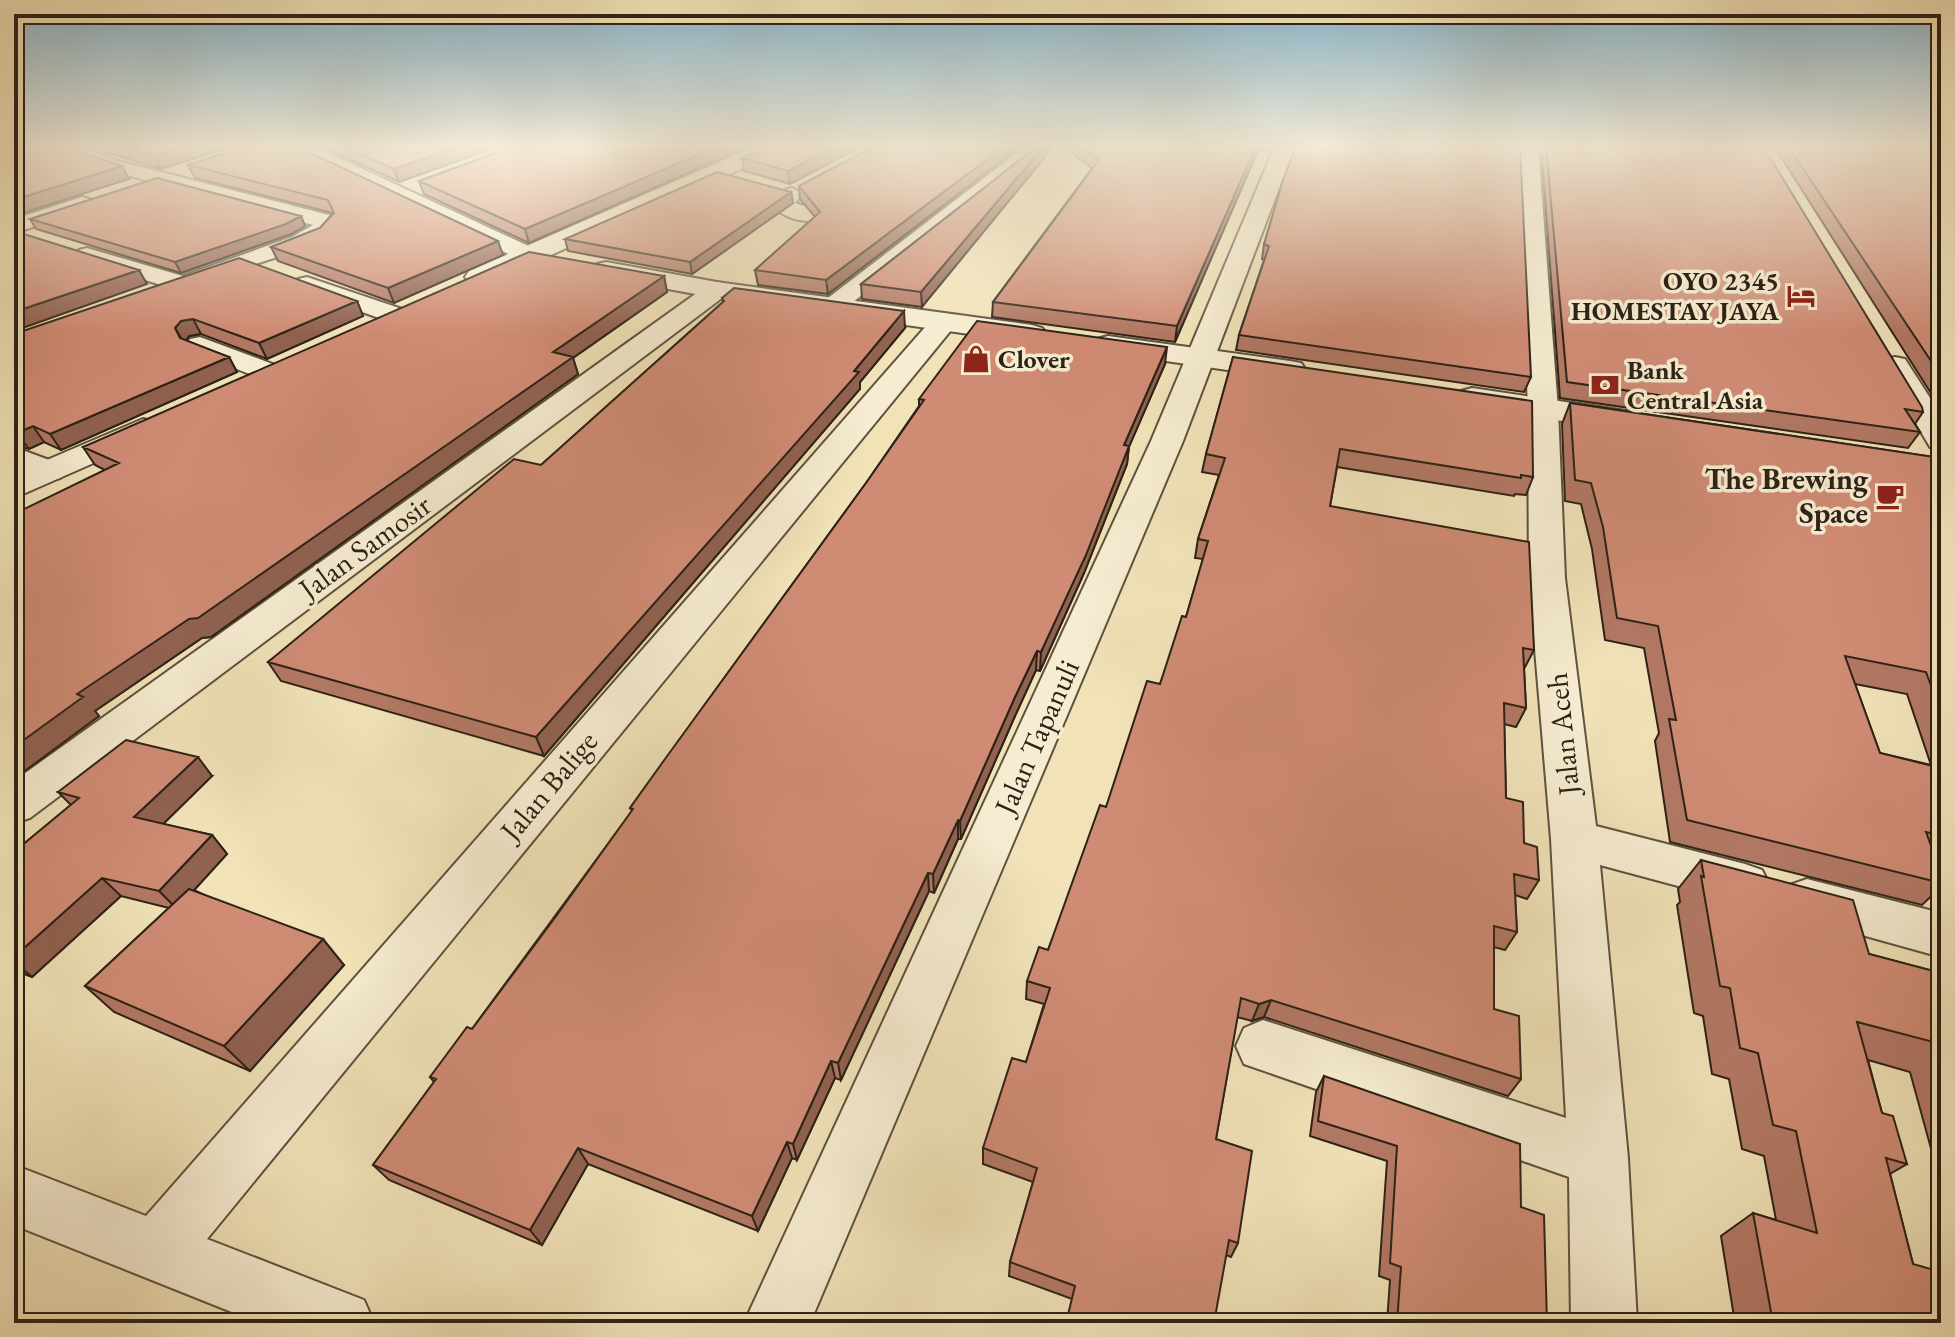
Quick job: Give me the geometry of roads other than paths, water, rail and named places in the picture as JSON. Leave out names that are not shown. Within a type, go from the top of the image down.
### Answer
[{"type":"street","points":[[14,226],[69,208]]},
{"type":"street","points":[[137,298],[316,235],[326,225],[325,221],[277,208]]},
{"type":"street","points":[[431,208],[529,255],[717,290],[1324,376]]},
{"type":"street","points":[[358,331],[633,208]]},
{"type":"street","points":[[788,208],[809,215]]},
{"type":"street","points":[[833,306],[958,208]]},
{"type":"street","name":"Jalan Tapanuli","points":[[777,1323],[1167,441],[1260,208]]},
{"type":"street","name":"Jalan Aceh","points":[[1532,208],[1543,409],[1547,578],[1574,839],[1598,1158],[1604,1323]]},
{"type":"street","points":[[14,233],[180,283]]},
{"type":"street","points":[[246,261],[420,303]]},
{"type":"street","name":"Jalan Samosir","points":[[14,805],[717,290]]},
{"type":"street","name":"Jalan Balige","points":[[157,1251],[943,323]]},
{"type":"street","points":[[200,345],[281,366]]},
{"type":"street","points":[[1884,346],[1936,457]]},
{"type":"street","points":[[227,391],[281,366]]},
{"type":"street","points":[[1450,395],[1650,425]]},
{"type":"street","points":[[14,487],[172,416]]},
{"type":"street","points":[[14,457],[49,471]]},
{"type":"street","points":[[1574,839],[1941,935]]},
{"type":"street","points":[[1263,1046],[1598,1158]]},
{"type":"street","points":[[14,1195],[341,1323]]},
{"type":"place","name":"OYO 2345 HOMESTAY JAYA","points":[[1801,296]]},
{"type":"place","name":"Clover","points":[[976,359]]},
{"type":"place","name":"Bank Central Asia","points":[[1605,385]]},
{"type":"place","name":"The Brewing Space","points":[[1890,496]]}]
